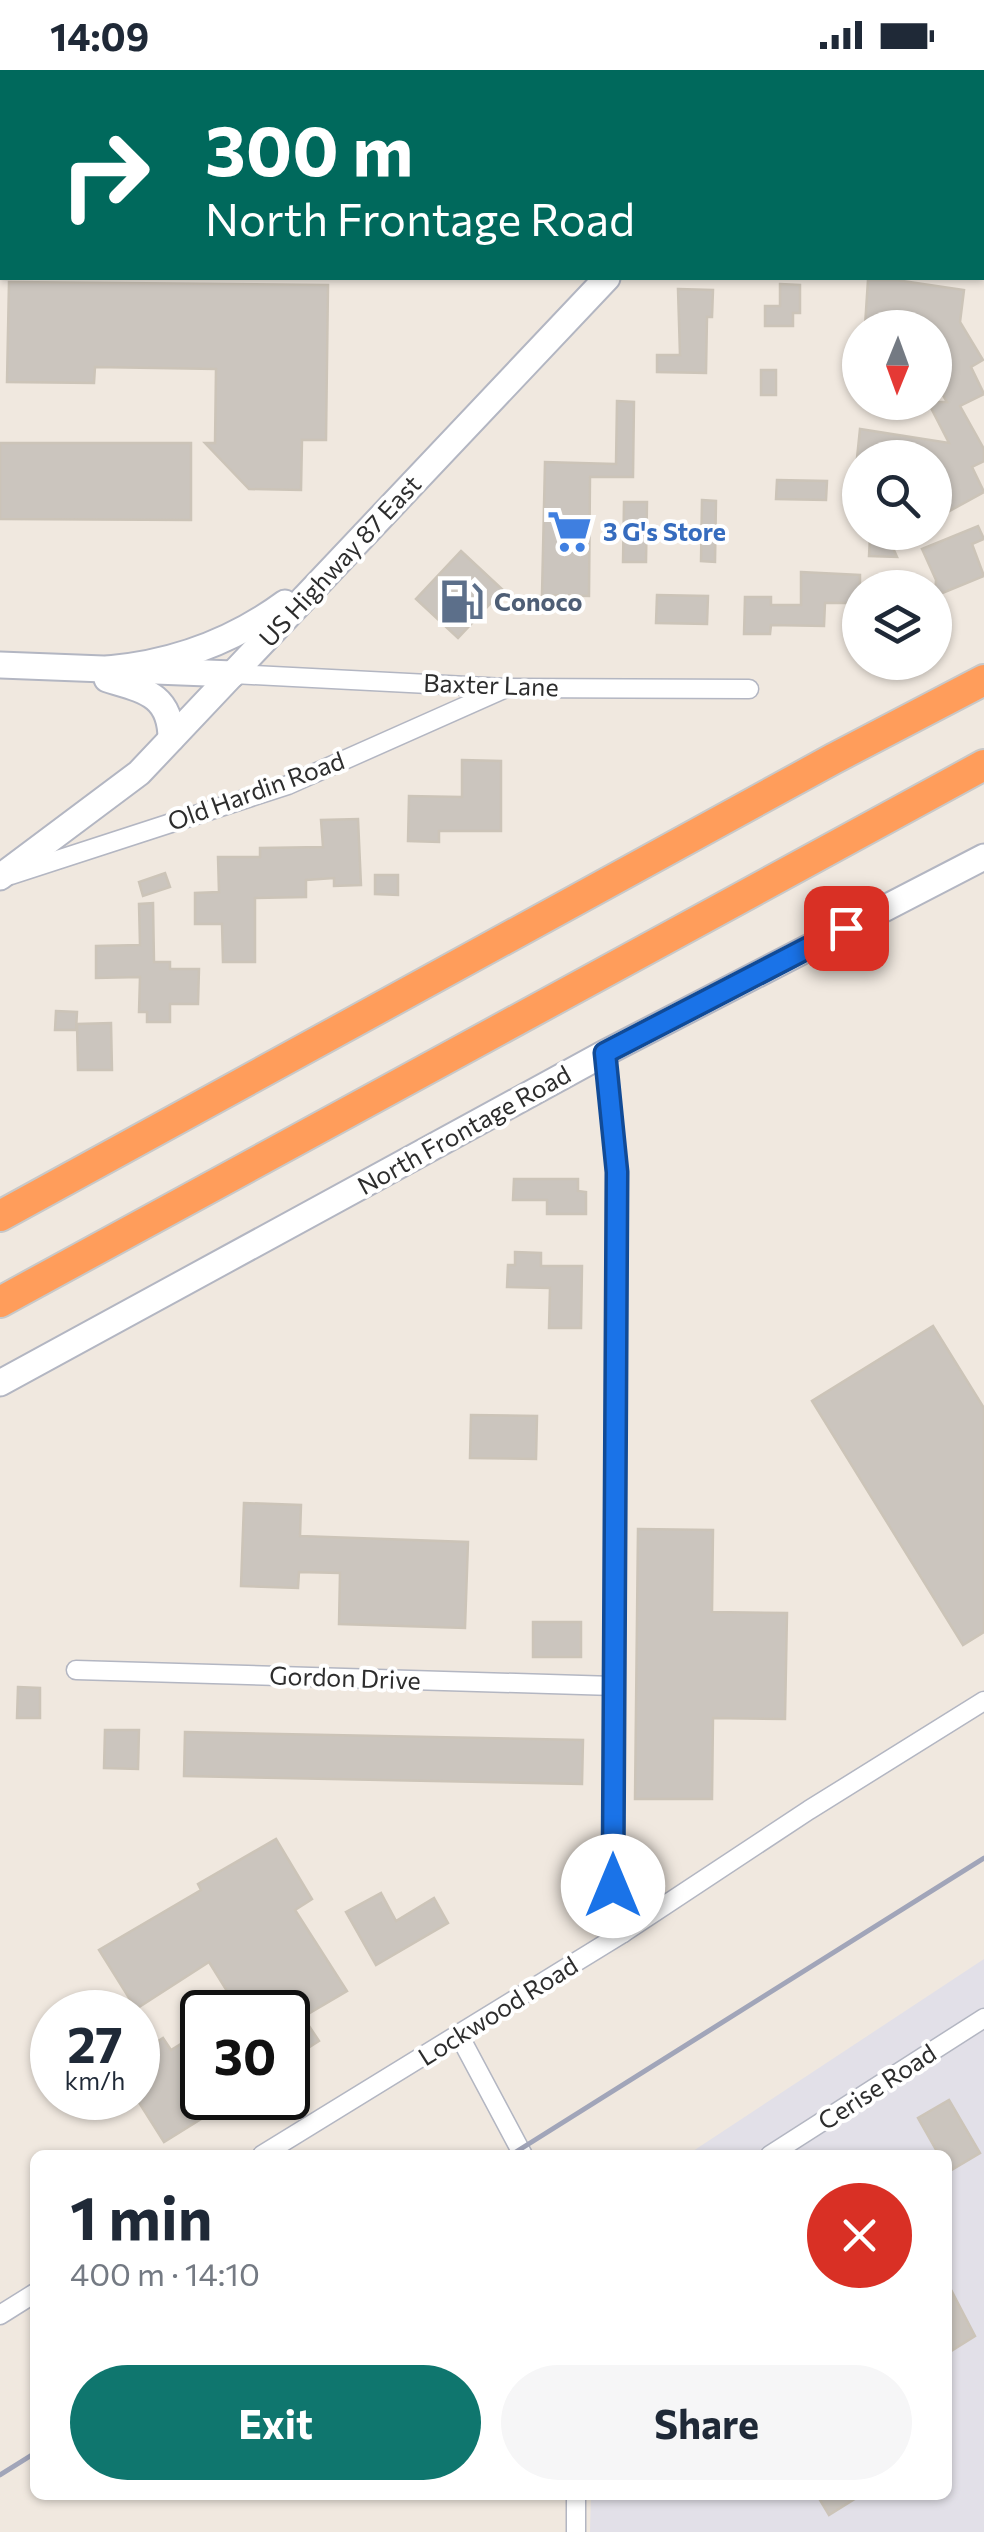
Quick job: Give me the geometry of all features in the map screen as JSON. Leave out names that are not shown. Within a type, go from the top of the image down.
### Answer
[{"type":"highway","points":[[832,759],[984,667]]},
{"type":"highway","points":[[0,1216],[832,759],[984,680]]},
{"type":"highway","points":[[0,1302],[984,765]]},
{"type":"street","name":"US Highway 87 East","points":[[233,674],[605,280]]},
{"type":"street","points":[[108,670],[164,662],[223,640],[272,612],[337,564]]},
{"type":"street","points":[[0,665],[233,674]]},
{"type":"street","points":[[68,668],[152,695],[169,716],[172,739]]},
{"type":"street","name":"Baxter Lane","points":[[233,674],[506,688],[749,688]]},
{"type":"street","name":"Old Hardin Road","points":[[0,878],[139,773],[233,674]]},
{"type":"street","name":"Old Hardin Road","points":[[0,878],[288,785],[506,688]]},
{"type":"street","name":"North Frontage Road","points":[[0,1383],[605,1053],[984,856]]},
{"type":"street","points":[[605,1053],[617,1172],[613,1886],[623,1933]]},
{"type":"street","name":"Gordon Drive","points":[[76,1670],[614,1686]]},
{"type":"street","name":"Lockwood Road","points":[[270,2150],[623,1933],[984,1701]]},
{"type":"street","name":"Cerise Road","points":[[778,2150],[984,2018]]},
{"type":"street","points":[[460,2035],[520,2150]]},
{"type":"street","points":[[0,2314],[30,2296]]},
{"type":"street","points":[[576,2500],[576,2532]]},
{"type":"shaded area","points":[[984,1959],[984,2532],[590,2532],[591,2500],[952,2500],[952,2150],[695,2150]]},
{"type":"building","points":[[868,280],[964,290],[960,322],[983,360],[971,367],[984,394],[960,406],[984,449],[984,461],[972,467],[984,492],[952,510],[952,440],[947,440],[937,420],[952,420],[952,310],[866,310]]},
{"type":"building","points":[[9,282],[328,285],[326,440],[302,440],[301,490],[249,489],[205,443],[215,443],[216,369],[95,367],[94,383],[7,382]]},
{"type":"building","points":[[780,284],[800,285],[800,313],[793,313],[793,326],[765,326],[765,306],[780,306]]},
{"type":"building","points":[[678,289],[713,290],[712,317],[707,317],[706,373],[657,372],[657,355],[680,355]]},
{"type":"building","points":[[761,370],[776,370],[776,395],[761,395]]},
{"type":"building","points":[[617,401],[634,402],[633,477],[590,477],[589,596],[542,595],[545,462],[616,464]]},
{"type":"building","points":[[860,429],[930,440],[859,440]]},
{"type":"building","points":[[0,443],[191,443],[191,520],[0,519]]},
{"type":"building","points":[[777,480],[827,481],[826,500],[776,499]]},
{"type":"building","points":[[702,500],[716,501],[715,562],[701,561]]},
{"type":"building","points":[[624,502],[647,502],[646,562],[623,562]]},
{"type":"building","points":[[978,526],[984,539],[972,544],[984,576],[952,589],[952,570],[931,570],[922,550],[952,550],[952,537]]},
{"type":"building","points":[[869,550],[894,550],[897,557],[869,556]]},
{"type":"building","points":[[461,551],[503,590],[458,638],[416,599]]},
{"type":"building","points":[[801,572],[842,574],[842,603],[825,603],[824,626],[771,625],[770,634],[744,634],[745,597],[771,597],[771,605],[801,605]]},
{"type":"building","points":[[657,595],[708,596],[707,624],[656,623]]},
{"type":"building","points":[[462,760],[501,761],[501,831],[439,831],[439,842],[408,841],[409,796],[462,797]]},
{"type":"building","points":[[358,819],[361,885],[334,886],[334,878],[306,880],[306,897],[255,898],[255,962],[223,962],[222,924],[195,924],[195,893],[219,892],[218,857],[260,857],[260,848],[323,847],[321,820]]},
{"type":"building","points":[[165,873],[170,887],[143,896],[139,882]]},
{"type":"building","points":[[375,875],[398,875],[398,895],[375,894]]},
{"type":"building","points":[[153,903],[154,962],[170,962],[170,969],[199,969],[198,1004],[170,1004],[170,1022],[147,1022],[147,1012],[139,1012],[140,977],[96,978],[96,946],[140,945],[139,904]]},
{"type":"building","points":[[56,1011],[77,1012],[76,1030],[55,1030]]},
{"type":"building","points":[[111,1023],[112,1070],[78,1070],[77,1024]]},
{"type":"building","points":[[514,1179],[578,1179],[578,1191],[586,1192],[586,1214],[547,1214],[547,1200],[513,1200]]},
{"type":"building","points":[[515,1252],[541,1253],[541,1266],[582,1266],[581,1328],[549,1328],[550,1288],[507,1287],[508,1265],[515,1265]]},
{"type":"building","points":[[933,1326],[984,1408],[984,1632],[963,1645],[812,1401]]},
{"type":"building","points":[[471,1415],[537,1416],[536,1459],[470,1458]]},
{"type":"building","points":[[244,1503],[301,1505],[300,1536],[468,1542],[465,1628],[339,1624],[340,1573],[299,1572],[298,1588],[241,1586]]},
{"type":"building","points":[[638,1529],[713,1530],[712,1612],[787,1613],[785,1719],[713,1718],[712,1799],[635,1799]]},
{"type":"building","points":[[533,1622],[581,1622],[581,1657],[533,1657]]},
{"type":"building","points":[[18,1687],[40,1688],[40,1718],[17,1718]]},
{"type":"building","points":[[105,1730],[139,1730],[138,1769],[104,1768]]},
{"type":"building","points":[[185,1732],[583,1740],[582,1784],[184,1776]]},
{"type":"building","points":[[276,1839],[312,1899],[295,1910],[347,1991],[310,2013],[310,1990],[226,1990],[209,1962],[160,1994],[160,1990],[124,1990],[99,1950],[201,1890],[198,1884]]},
{"type":"building","points":[[381,1893],[396,1921],[434,1898],[448,1923],[376,1965],[346,1912]]},
{"type":"building","points":[[310,2028],[319,2041],[310,2047]]},
{"type":"building","points":[[163,2038],[171,2050],[180,2044],[180,2120],[199,2120],[164,2142],[150,2120],[160,2120],[160,2040]]},
{"type":"building","points":[[949,2100],[980,2153],[952,2170],[952,2150],[936,2150],[918,2118]]},
{"type":"building","points":[[952,2292],[975,2336],[952,2350]]},
{"type":"building","points":[[820,2500],[853,2500],[829,2515]]},
{"type":"railway","points":[[519,2150],[984,1858]]},
{"type":"railway","points":[[0,2475],[30,2456]]},
{"type":"place","name":"3 G's Store","points":[[570,532]]},
{"type":"place","name":"Conoco","points":[[461,602]]},
{"type":"route","points":[[613,1886],[617,1172],[605,1053],[846,928]]}]
